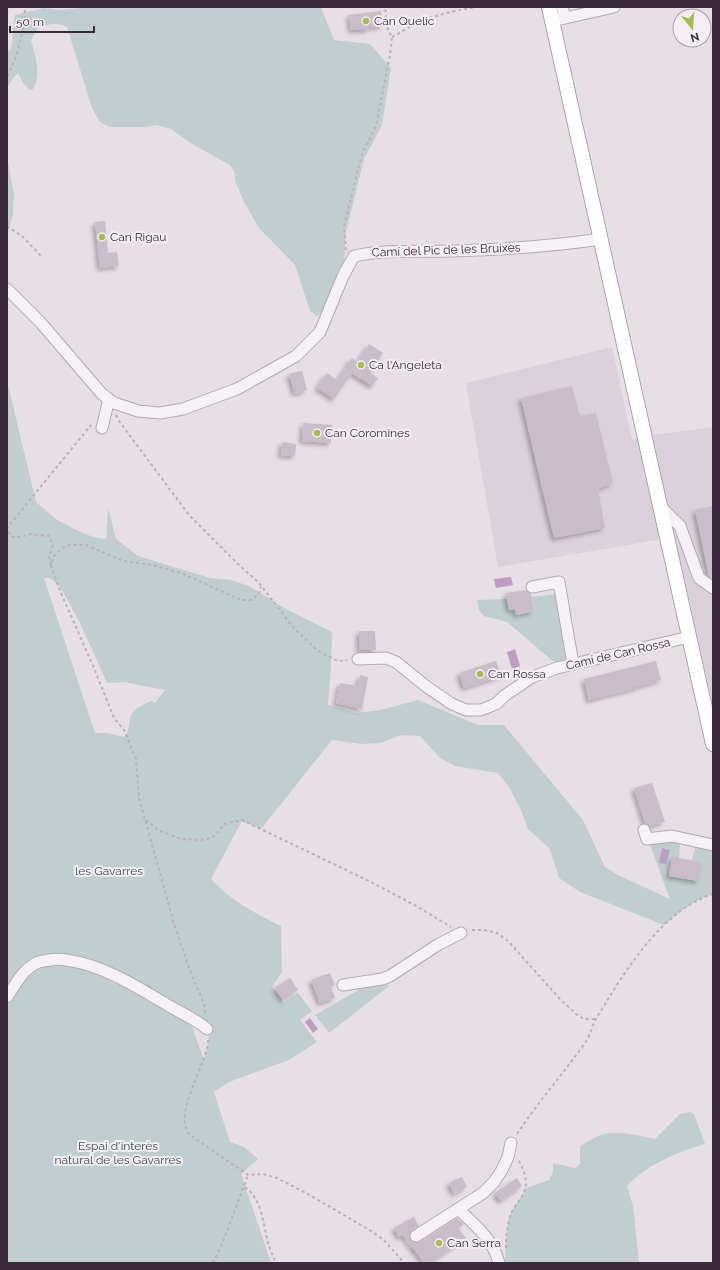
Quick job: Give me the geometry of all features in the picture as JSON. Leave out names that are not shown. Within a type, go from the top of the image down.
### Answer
[{"type":"main road","points":[[549,7],[558,20],[601,239],[713,744]]},
{"type":"street","points":[[558,20],[562,7]]},
{"type":"street","points":[[558,20],[614,7]]},
{"type":"street","name":"Camí del Pic de les Bruixes","points":[[7,288],[41,323],[98,391],[114,403],[138,411],[160,413],[183,410],[237,389],[296,356],[320,332],[354,256],[372,252],[453,251],[565,244],[601,239]]},
{"type":"street","points":[[97,425],[109,399]]},
{"type":"street","points":[[661,507],[680,526],[699,578],[713,588]]},
{"type":"street","points":[[532,587],[559,582],[573,664]]},
{"type":"street","name":"Camí de Can Rossa","points":[[358,659],[386,658],[396,662],[427,687],[452,704],[466,710],[481,710],[496,704],[504,696],[532,677],[573,664],[689,637]]},
{"type":"street","points":[[644,830],[647,839],[672,836],[713,845]]},
{"type":"street","points":[[342,985],[382,979],[390,976],[446,940],[461,933]]},
{"type":"street","points":[[7,997],[19,977],[29,968],[38,963],[52,959],[66,959],[106,972],[157,999],[207,1029]]},
{"type":"street","points":[[416,1236],[483,1193],[494,1182],[508,1157],[511,1143]]},
{"type":"street","points":[[458,1209],[487,1236],[499,1263]]},
{"type":"path","points":[[7,76],[20,44],[25,7]]},
{"type":"path","points":[[349,265],[345,248],[344,227],[363,152],[376,126],[390,55],[392,37],[388,30],[385,7]]},
{"type":"path","points":[[392,37],[422,20],[450,12],[476,7]]},
{"type":"path","points":[[7,226],[23,237],[41,256]]},
{"type":"path","points":[[109,399],[119,421],[189,515],[259,583],[294,628],[318,651],[338,661],[358,659]]},
{"type":"path","points":[[97,425],[7,528],[11,537],[20,537],[31,534],[49,536],[53,545],[48,557],[60,591],[114,718],[124,730],[136,758],[139,798],[174,924],[189,968],[204,1004],[209,1042],[205,1058],[194,1084],[186,1110],[186,1130],[190,1135],[248,1175],[263,1174],[276,1178],[306,1193],[373,1232],[386,1242],[404,1263]]},
{"type":"path","points":[[51,566],[53,557],[62,548],[70,545],[86,545],[123,561],[152,565],[181,573],[241,600],[251,600],[259,594],[261,587]]},
{"type":"path","points":[[145,819],[158,830],[180,839],[205,840],[216,835],[224,824],[242,820],[373,883],[418,907],[461,933],[473,929],[498,933],[516,948],[560,999],[576,1014],[584,1019],[596,1019]]},
{"type":"path","points":[[506,1248],[507,1228],[511,1212],[523,1196],[526,1188],[526,1177],[511,1143],[532,1112],[586,1042],[596,1019],[625,972],[645,947],[684,907],[713,894]]},
{"type":"path","points":[[213,1263],[223,1242],[242,1190],[245,1187],[248,1175]]},
{"type":"path","points":[[245,1187],[252,1192],[260,1210],[268,1244],[276,1263]]},
{"type":"shaded area","points":[[612,347],[632,440],[652,435],[713,427],[713,708],[675,537],[498,567],[466,383]]},
{"type":"shaded area","points":[[511,577],[513,585],[496,588],[494,579]]},
{"type":"shaded area","points":[[515,649],[520,666],[512,669],[507,652]]},
{"type":"shaded area","points":[[662,848],[670,850],[666,864],[659,863]]},
{"type":"shaded area","points":[[310,1018],[318,1029],[313,1033],[305,1022]]},
{"type":"green space","points":[[93,7],[321,7],[334,40],[370,44],[391,68],[382,125],[364,159],[346,232],[344,265],[325,312],[317,316],[310,311],[295,265],[259,228],[245,204],[236,183],[234,171],[230,165],[192,144],[171,129],[156,125],[147,127],[109,127],[100,122],[92,108],[67,27],[60,24],[53,24],[39,27],[31,40],[36,59],[37,71],[36,83],[33,89],[30,90],[23,83],[18,73],[7,88],[7,51],[11,50],[15,15],[44,8],[59,10]]},
{"type":"green space","points":[[7,157],[14,194],[13,215],[7,235]]},
{"type":"green space","points":[[7,386],[9,389],[36,502],[56,519],[93,537],[106,539],[108,508],[116,539],[138,556],[210,578],[232,580],[251,587],[286,609],[332,632],[328,705],[356,713],[380,710],[418,700],[478,725],[504,725],[583,820],[605,867],[620,876],[670,899],[650,845],[671,839],[680,841],[679,858],[669,876],[699,881],[702,862],[692,860],[696,844],[713,848],[713,894],[693,903],[664,925],[580,892],[559,878],[550,849],[528,829],[521,810],[509,787],[498,773],[455,766],[440,758],[420,736],[401,735],[380,743],[361,744],[332,740],[261,829],[242,821],[211,879],[226,894],[262,917],[281,926],[282,972],[272,987],[284,1003],[298,993],[312,1011],[300,1020],[317,1042],[289,1060],[229,1082],[214,1092],[230,1142],[244,1147],[258,1159],[241,1174],[271,1263],[7,1263]],"holes":[[[44,578],[50,578],[60,587],[79,621],[107,683],[124,682],[165,690],[155,703],[151,701],[139,707],[132,713],[127,733],[124,737],[107,733],[95,733]],[[189,1018],[207,1029],[209,1041],[204,1060]]]},
{"type":"green space","points":[[556,594],[567,659],[554,662],[507,622],[484,616],[479,610],[477,600],[507,599],[509,610],[515,609],[517,615],[534,611],[532,597]]},
{"type":"green space","points":[[372,984],[387,984],[389,986],[329,1033],[315,1015],[362,988]]},
{"type":"green space","points":[[690,1112],[694,1114],[705,1144],[663,1160],[643,1172],[627,1186],[633,1206],[639,1263],[505,1263],[507,1231],[511,1213],[526,1188],[549,1180],[553,1172],[553,1163],[575,1168],[580,1164],[580,1146],[602,1135],[624,1133],[655,1139],[680,1114]]},
{"type":"building","name":"Can Quelic","points":[[381,11],[383,26],[369,27],[369,30],[351,30],[349,15]]},
{"type":"building","name":"Can Rigau","points":[[105,221],[108,253],[117,252],[119,266],[100,268],[95,222]]},
{"type":"building","name":"Ca l'Angeleta","points":[[369,344],[383,353],[370,373],[378,378],[372,386],[352,373],[334,399],[317,388],[327,373],[337,380],[352,358],[357,362]]},
{"type":"building","points":[[302,371],[307,390],[295,394],[289,374]]},
{"type":"building","points":[[572,386],[580,416],[596,413],[613,483],[598,489],[605,528],[554,538],[521,398]]},
{"type":"building","name":"Can Coromines","points":[[303,423],[332,425],[331,443],[302,441]]},
{"type":"building","points":[[282,442],[296,444],[295,456],[281,455]]},
{"type":"building","points":[[713,506],[713,575],[709,576],[695,510]]},
{"type":"building","points":[[526,590],[531,594],[534,611],[516,615],[515,609],[509,610],[506,593]]},
{"type":"building","points":[[359,631],[375,631],[376,650],[359,650]]},
{"type":"building","name":"Can Rossa","points":[[496,661],[501,676],[464,688],[459,673]]},
{"type":"building","points":[[656,661],[661,680],[589,700],[584,679]]},
{"type":"building","points":[[360,675],[368,677],[362,709],[336,703],[340,683],[358,686]]},
{"type":"building","points":[[652,783],[665,822],[650,826],[645,823],[634,788]]},
{"type":"building","points":[[672,857],[702,862],[699,881],[669,876]]},
{"type":"building","points":[[330,973],[335,985],[331,987],[335,998],[320,1003],[311,980]]},
{"type":"building","points":[[290,978],[298,990],[283,1000],[275,988]]},
{"type":"building","points":[[462,1177],[467,1187],[454,1194],[449,1183]]},
{"type":"building","points":[[517,1178],[522,1186],[501,1201],[495,1193]]},
{"type":"building","name":"Can Serra","points":[[414,1217],[419,1226],[410,1233],[410,1239],[413,1242],[420,1242],[457,1218],[464,1224],[458,1228],[466,1238],[430,1263],[424,1263],[403,1235],[399,1237],[394,1228]]},
{"type":"place","name":"Can Quelic","points":[[366,21]]},
{"type":"place","name":"Can Rigau","points":[[102,237]]},
{"type":"place","name":"Ca l'Angeleta","points":[[361,365]]},
{"type":"place","name":"Can Coromines","points":[[317,433]]},
{"type":"place","name":"Can Rossa","points":[[480,674]]},
{"type":"place","name":"Can Serra","points":[[439,1243]]},
{"type":"park label","name":"les Gavarres","points":[[109,871]]},
{"type":"park label","name":"Espai d'interès natural de les Gavarres","points":[[118,1153]]}]
